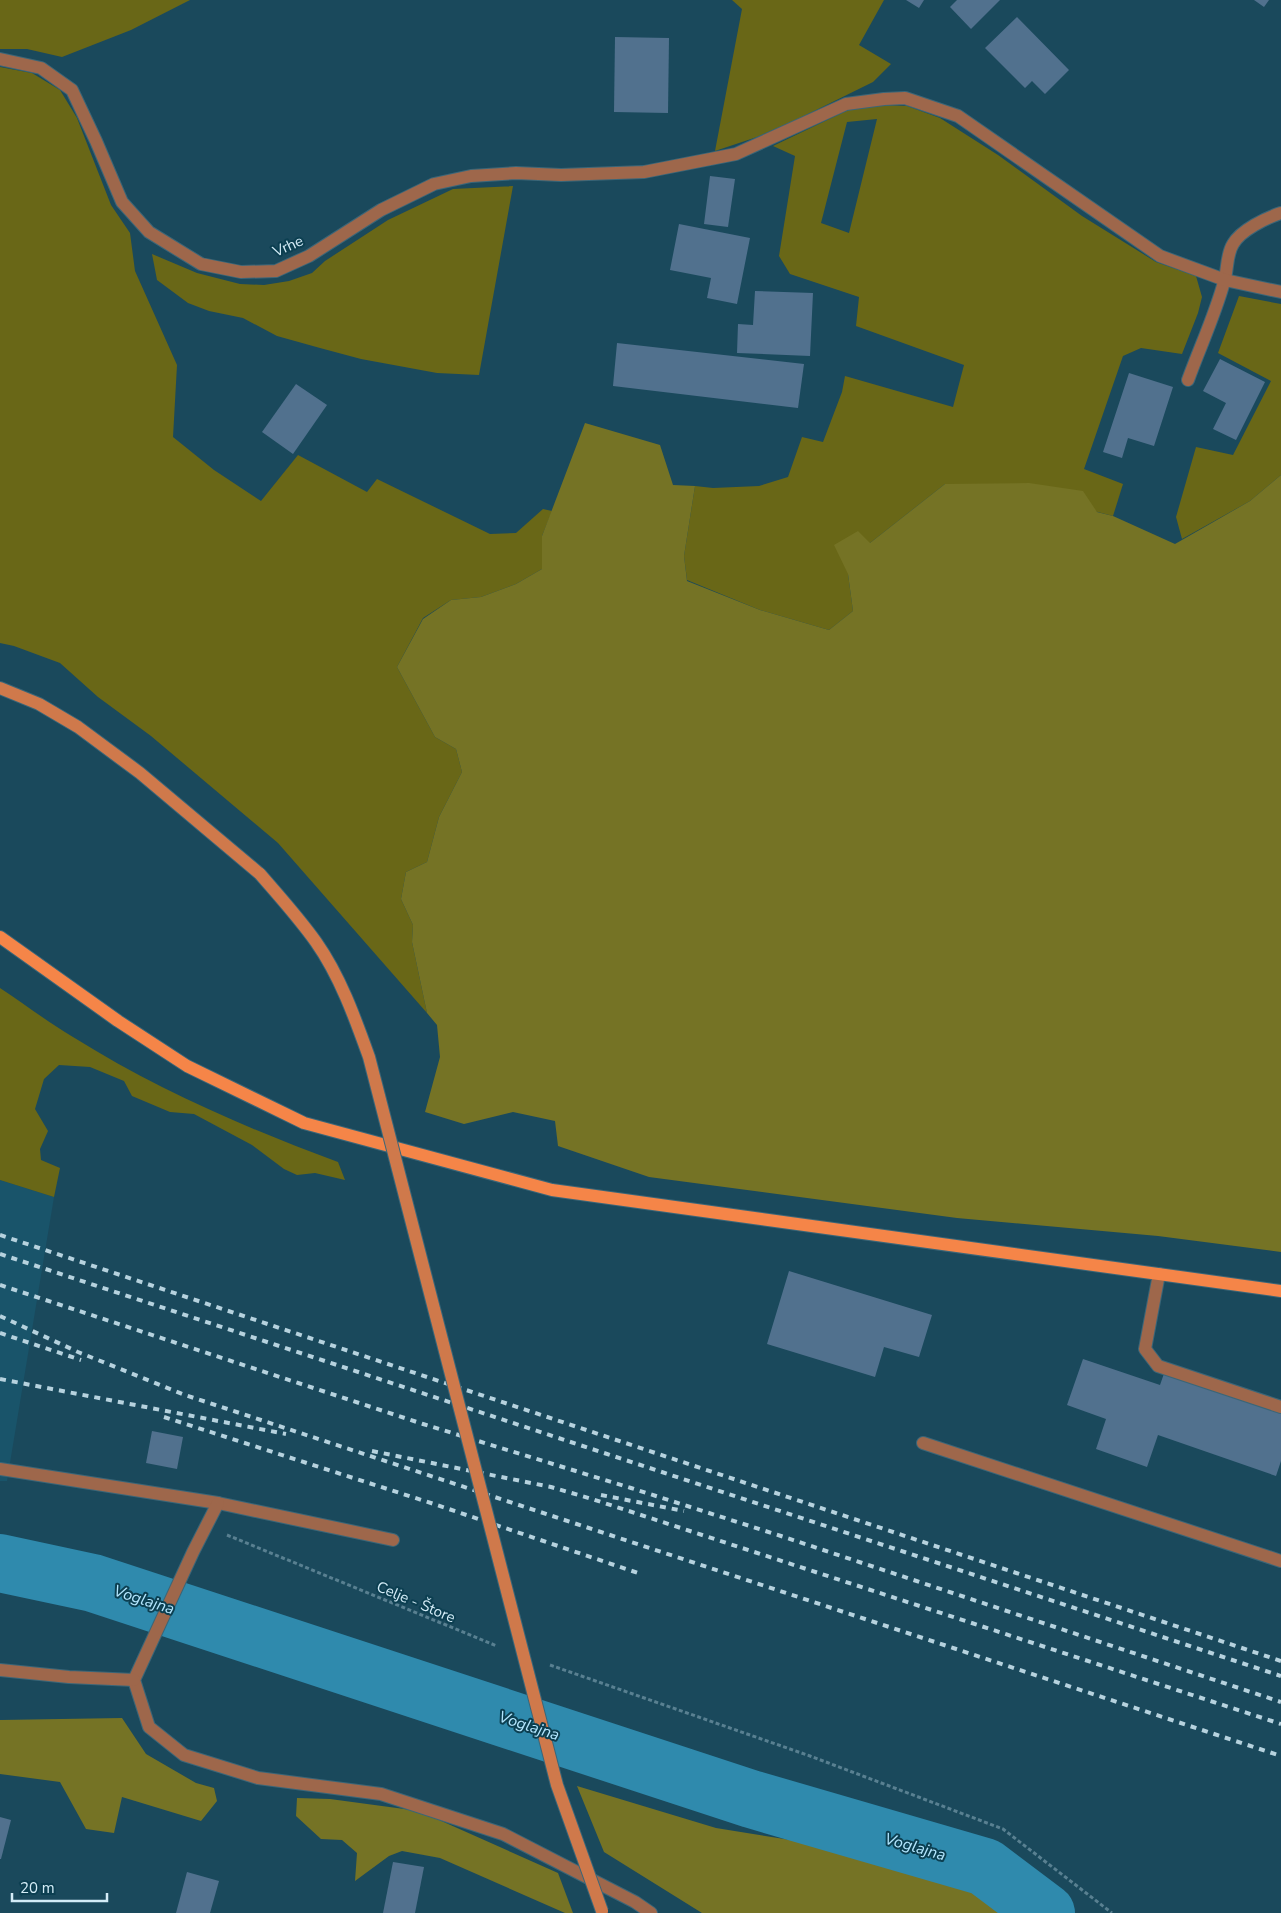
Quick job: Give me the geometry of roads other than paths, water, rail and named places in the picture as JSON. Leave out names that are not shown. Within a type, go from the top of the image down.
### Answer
[{"type":"main road","points":[[0,936],[110,1016],[187,1066],[304,1124],[552,1190],[1281,1291]]},
{"type":"street","name":"Vrhe","points":[[0,59],[41,68],[72,90],[122,202],[149,232],[201,264],[240,272],[276,271],[309,256],[381,210],[434,184],[471,176],[498,174],[561,175],[644,172],[736,154],[846,104],[905,98],[958,116],[1160,256],[1225,280],[1281,292]]},
{"type":"street","points":[[1188,380],[1225,280],[1227,262],[1233,244],[1247,230],[1265,219],[1281,213]]},
{"type":"street","points":[[0,688],[39,704],[78,728],[140,773],[260,874],[317,943],[335,974],[354,1014],[369,1057],[557,1785],[603,1912]]},
{"type":"street","points":[[1159,1274],[1145,1349],[1158,1366],[1281,1407]]},
{"type":"street","points":[[923,1443],[1281,1561]]},
{"type":"street","points":[[0,1469],[218,1502],[393,1540]]},
{"type":"street","points":[[218,1502],[134,1680],[149,1727],[184,1755],[258,1778],[381,1794],[503,1834],[635,1902],[651,1913]]},
{"type":"street","points":[[0,1670],[69,1677],[134,1680]]},
{"type":"waterway","name":"Voglajna","points":[[0,1563],[93,1583],[751,1799],[985,1867],[1046,1913]]},
{"type":"railway","points":[[0,1235],[1281,1661]]},
{"type":"railway","points":[[0,1254],[1281,1676]]},
{"type":"railway","points":[[0,1285],[423,1424],[781,1536],[1281,1702]]},
{"type":"railway","points":[[0,1316],[78,1352],[185,1395],[1281,1756]]},
{"type":"railway","points":[[0,1333],[81,1360]]},
{"type":"railway","points":[[0,1379],[286,1434]]},
{"type":"railway","points":[[164,1417],[434,1504],[638,1573]]},
{"type":"railway","points":[[372,1451],[551,1487],[592,1499],[1281,1724]]},
{"type":"railway","points":[[601,1495],[684,1511]]}]
